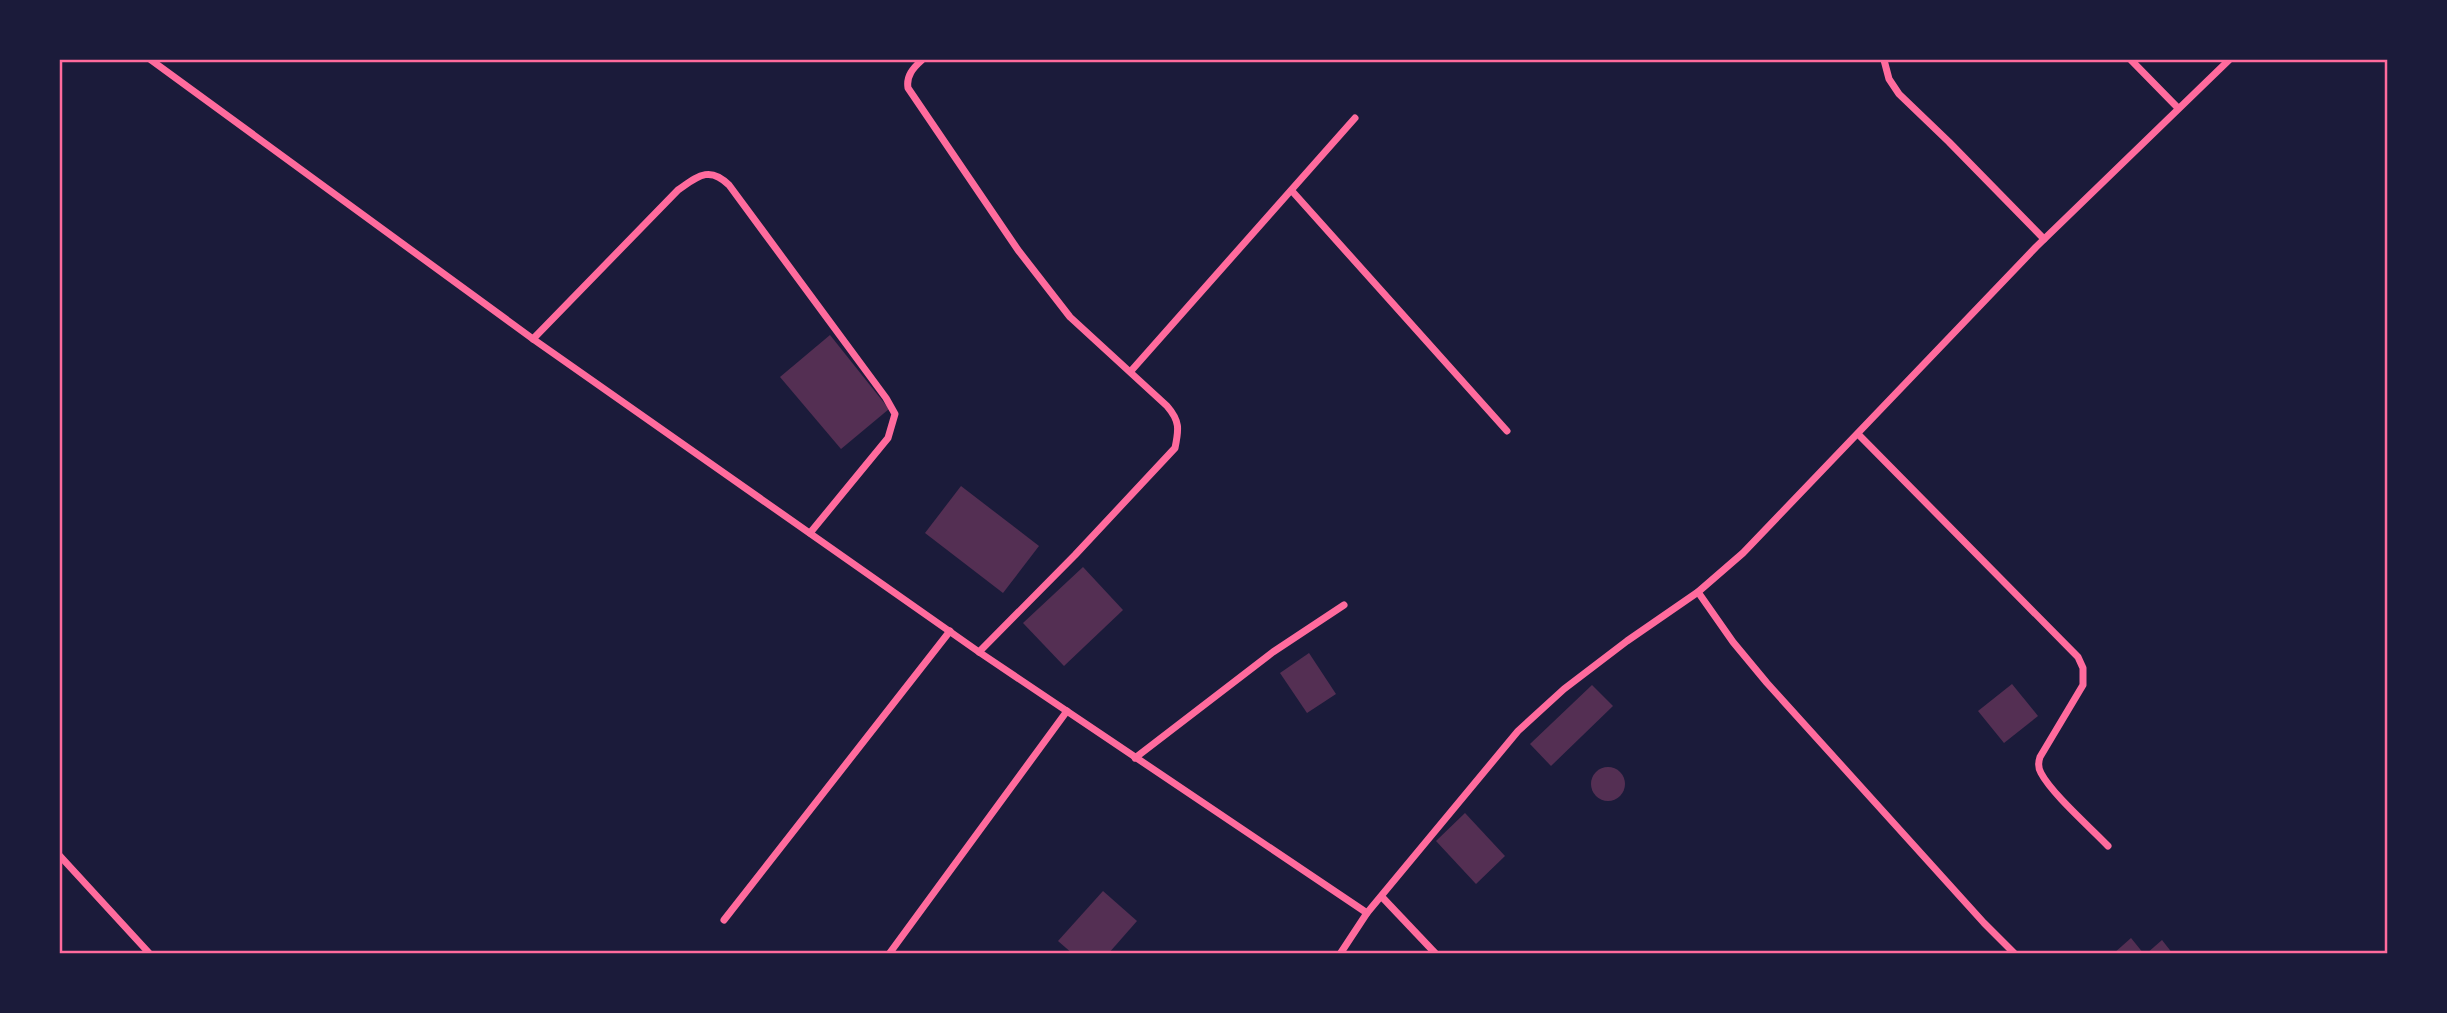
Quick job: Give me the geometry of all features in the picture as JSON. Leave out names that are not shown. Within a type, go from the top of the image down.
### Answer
[{"type":"street","points":[[151,60],[533,339],[979,652],[1367,913]]},
{"type":"street","points":[[922,60],[909,74],[908,88],[1018,250],[1070,317],[1131,371],[1177,418],[1180,427],[1175,448],[979,652]]},
{"type":"street","points":[[1884,60],[1889,79],[1899,94],[2043,239]]},
{"type":"street","points":[[2131,60],[2178,108]]},
{"type":"street","points":[[1340,954],[1367,913],[1526,723],[1564,689],[1698,592],[1743,553],[2043,239],[2228,60]]},
{"type":"street","points":[[1131,371],[1355,118]]},
{"type":"street","points":[[533,339],[678,190],[697,177],[710,173],[721,177],[886,398],[895,414],[888,438],[810,533]]},
{"type":"street","points":[[1292,191],[1507,431]]},
{"type":"street","points":[[1858,434],[2078,657],[2083,668],[2084,685],[2040,757],[2038,765],[2052,788],[2108,846]]},
{"type":"street","points":[[1698,592],[1733,642],[1767,683],[2015,954]]},
{"type":"street","points":[[1135,758],[1273,652],[1344,605]]},
{"type":"street","points":[[724,920],[950,631]]},
{"type":"street","points":[[888,954],[1067,712]]},
{"type":"street","points":[[60,856],[150,954]]},
{"type":"street","points":[[1382,897],[1436,954]]},
{"type":"building","points":[[830,335],[889,409],[841,449],[780,377]]},
{"type":"building","points":[[961,486],[1039,546],[1003,593],[925,533]]},
{"type":"building","points":[[1083,567],[1123,610],[1064,666],[1023,623]]},
{"type":"building","points":[[1309,653],[1336,694],[1307,713],[1280,673]]},
{"type":"building","points":[[2012,684],[2038,716],[2004,743],[1978,711]]},
{"type":"building","points":[[1592,685],[1613,706],[1551,766],[1530,744]]},
{"type":"building","points":[[1608,767],[1620,772],[1625,784],[1620,796],[1608,801],[1596,796],[1591,784],[1596,772]]},
{"type":"building","points":[[1465,813],[1505,856],[1476,884],[1436,841]]},
{"type":"building","points":[[1103,891],[1137,921],[1108,954],[1073,954],[1058,941]]},
{"type":"building","points":[[2131,938],[2144,954],[2113,954]]},
{"type":"building","points":[[2162,940],[2173,954],[2146,954]]}]
